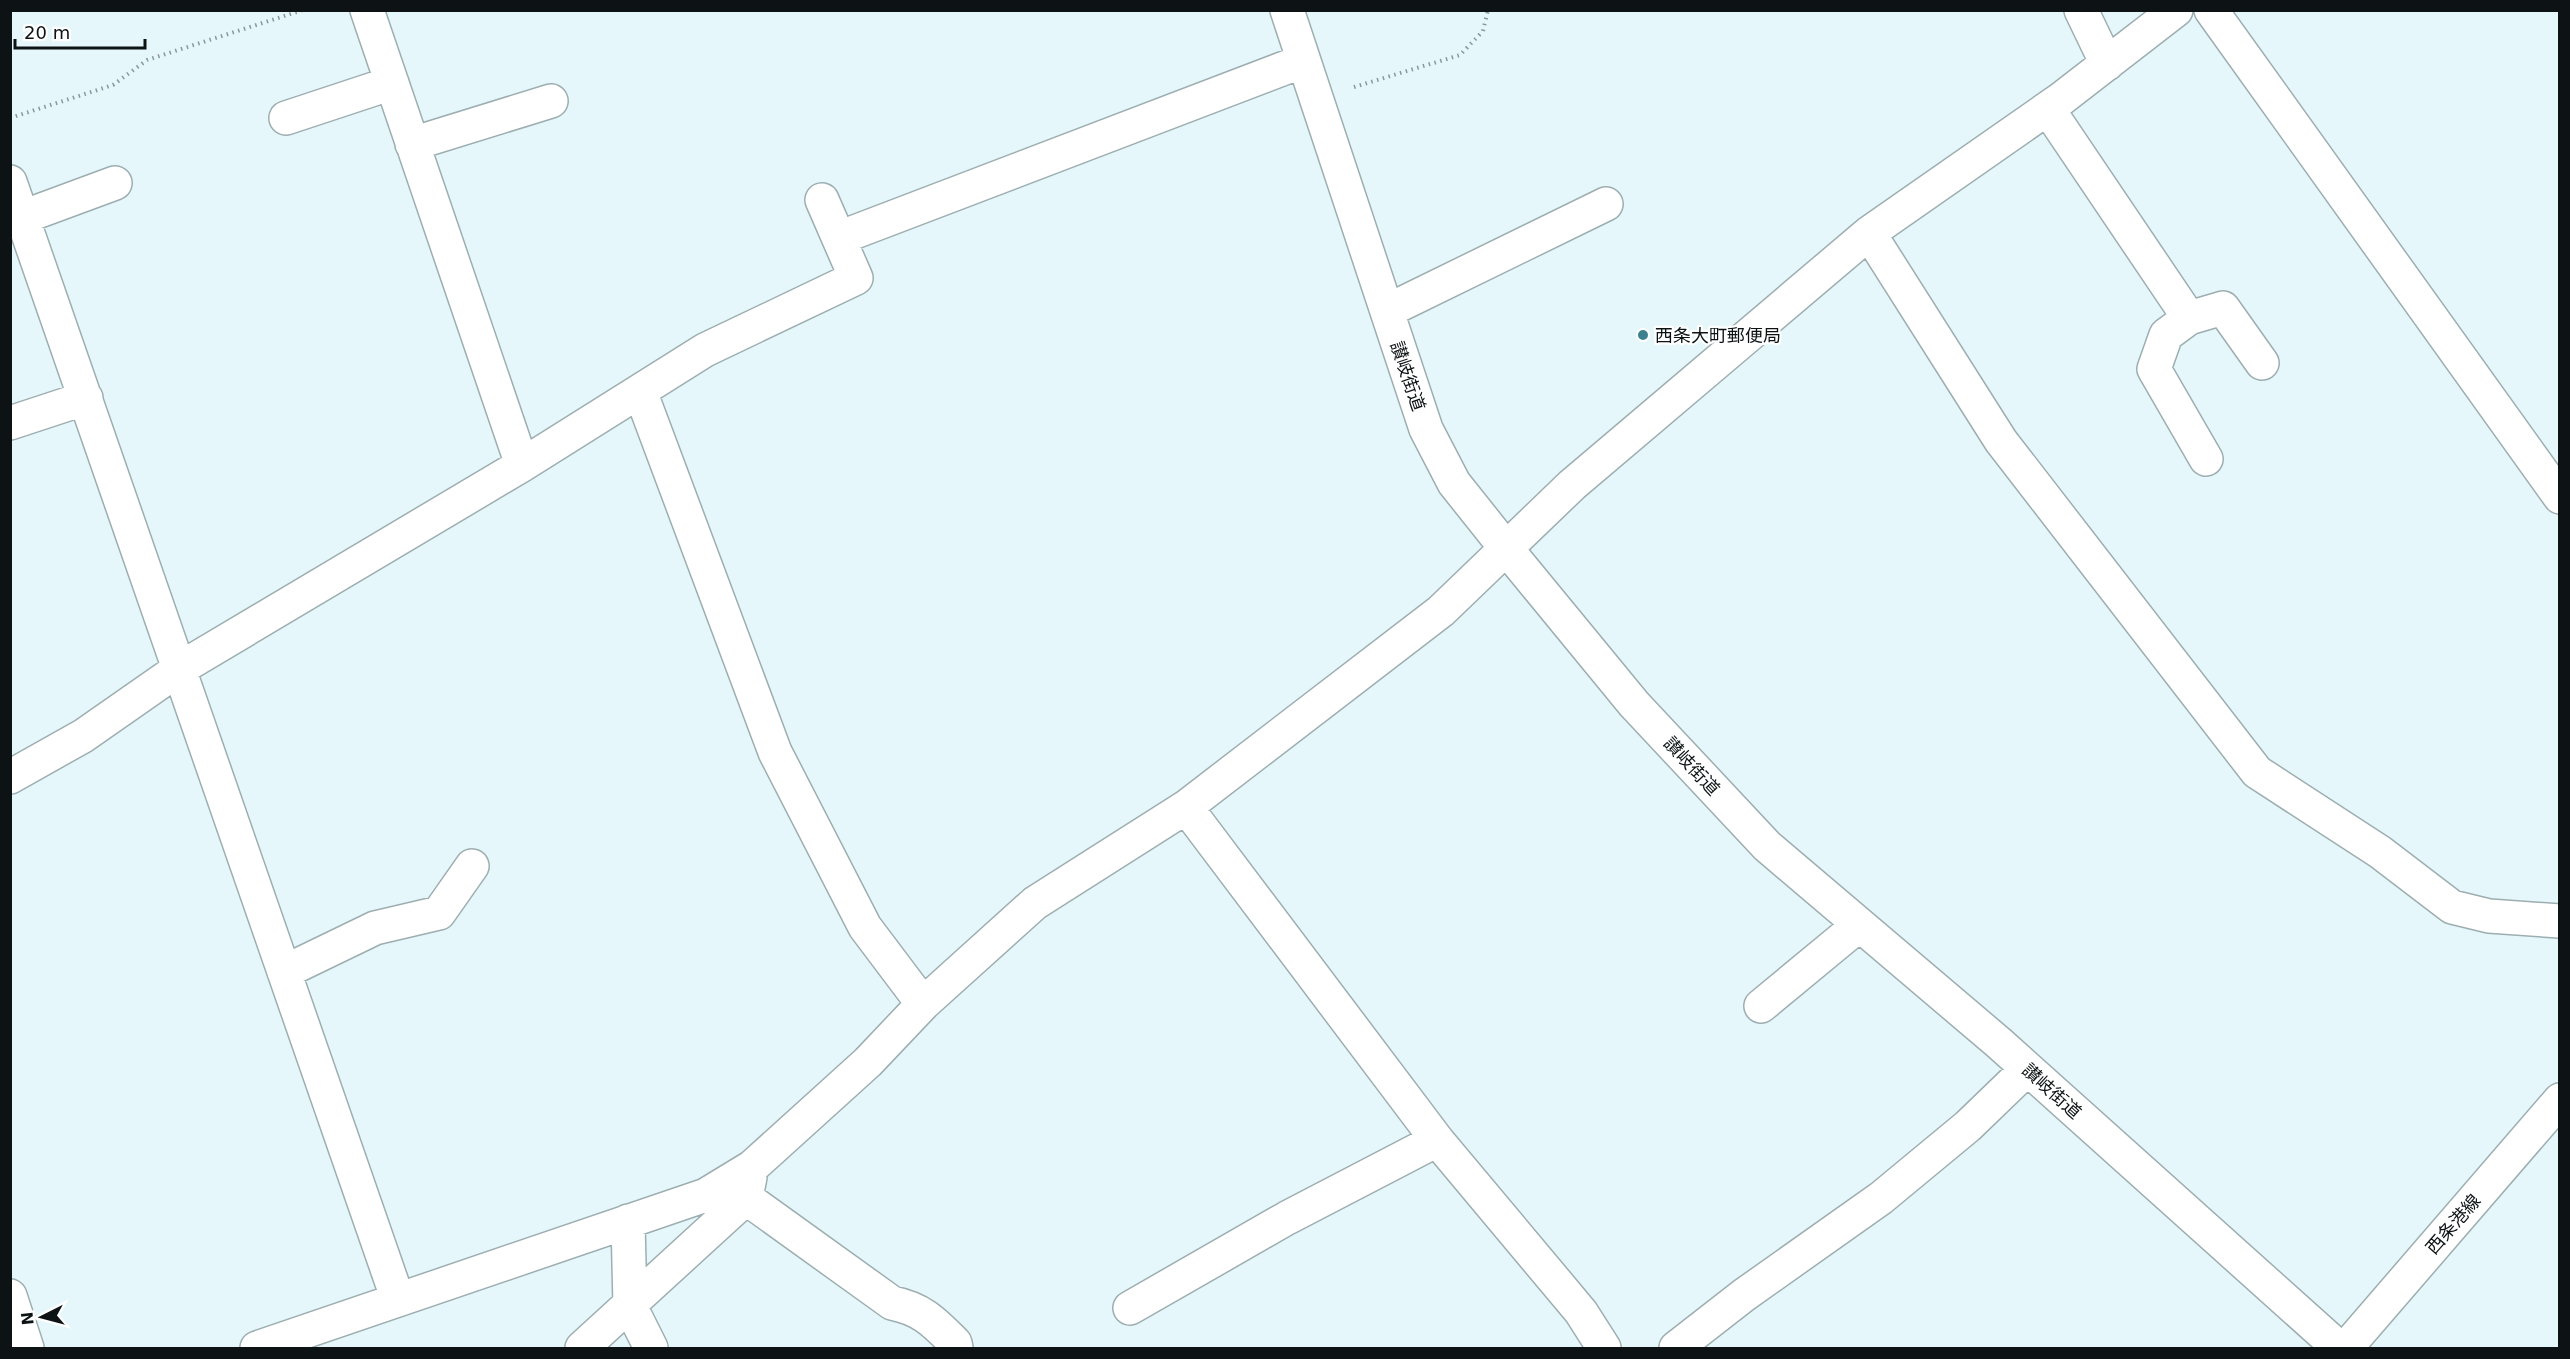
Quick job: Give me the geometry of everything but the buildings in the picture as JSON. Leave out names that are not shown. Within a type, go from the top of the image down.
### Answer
[{"type":"street","points":[[367,10],[522,465]]},
{"type":"street","name":"讃岐街道","points":[[1287,10],[1426,429],[1454,483],[1634,704],[1767,846],[2027,1069],[2340,1348]]},
{"type":"street","points":[[2081,10],[2107,64]]},
{"type":"street","points":[[257,1348],[706,1195],[752,1167],[868,1062],[923,1004],[1035,903],[1186,807],[1442,611],[1505,547],[1572,485],[1869,233],[2048,109],[2176,10]]},
{"type":"street","points":[[2211,10],[2559,497]]},
{"type":"street","points":[[839,238],[1304,61]]},
{"type":"street","points":[[286,118],[392,83]]},
{"type":"street","points":[[412,144],[551,101]]},
{"type":"street","points":[[2048,109],[2189,318]]},
{"type":"street","points":[[10,182],[398,1300]]},
{"type":"street","points":[[23,217],[116,183]]},
{"type":"street","points":[[10,777],[83,736],[179,669],[522,465],[705,350],[856,278],[822,200]]},
{"type":"street","points":[[1387,311],[1606,204]]},
{"type":"street","points":[[1869,233],[2001,441],[2257,772],[2380,852],[2452,907],[2489,916],[2559,921]]},
{"type":"street","points":[[2206,459],[2154,369],[2166,334],[2189,318],[2223,308],[2262,363]]},
{"type":"street","points":[[640,391],[775,752],[865,927],[923,1004]]},
{"type":"street","points":[[10,423],[86,398]]},
{"type":"street","points":[[1186,807],[1437,1140],[1581,1312],[1604,1348]]},
{"type":"street","points":[[284,972],[375,928],[439,912],[472,866]]},
{"type":"street","points":[[1761,1006],[1859,925]]},
{"type":"street","points":[[1676,1348],[1744,1295],[1881,1198],[1968,1126],[2027,1069]]},
{"type":"street","name":"西条港線","points":[[2346,1348],[2559,1100]]},
{"type":"street","points":[[1130,1308],[1287,1218],[1437,1140]]},
{"type":"street","points":[[582,1348],[746,1198],[752,1167]]},
{"type":"street","points":[[746,1198],[892,1303],[912,1307],[930,1318],[955,1343],[956,1348]]},
{"type":"street","points":[[628,1221],[630,1306],[651,1348]]},
{"type":"street","points":[[10,1296],[27,1348]]},
{"type":"path","points":[[10,118],[113,85],[147,60],[303,10]]},
{"type":"path","points":[[1316,99],[1460,55],[1483,31],[1488,10]]},
{"type":"place","name":"西条大町郵便局","points":[[1643,335]]}]
